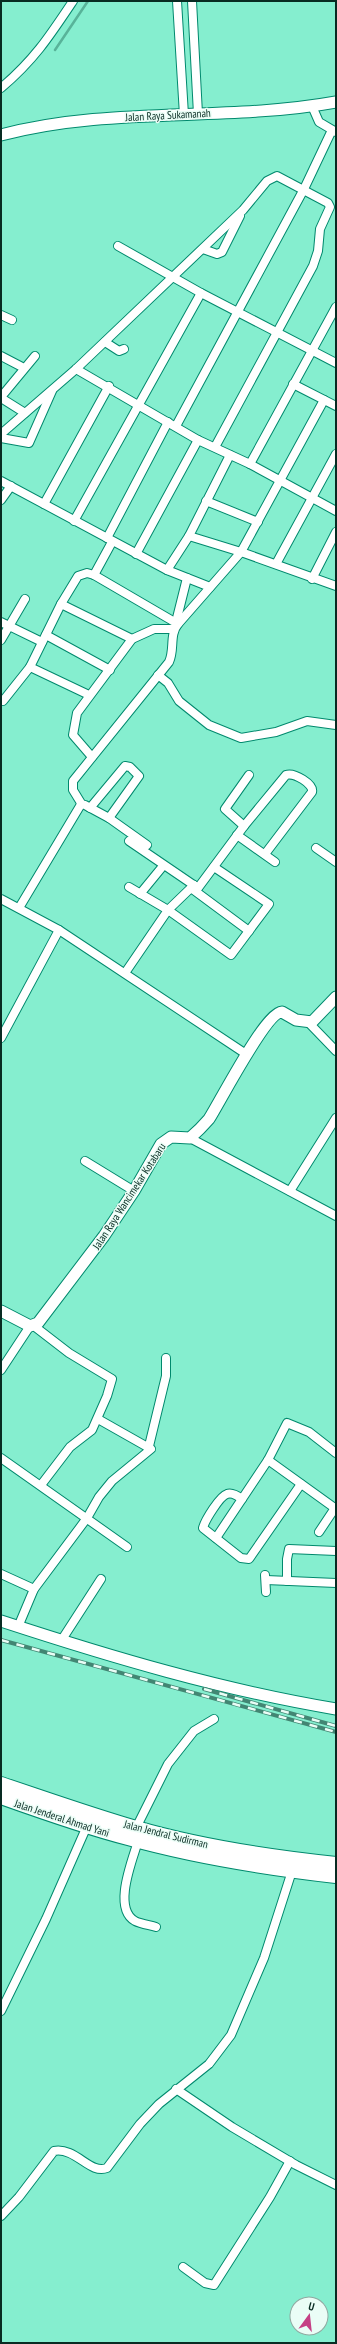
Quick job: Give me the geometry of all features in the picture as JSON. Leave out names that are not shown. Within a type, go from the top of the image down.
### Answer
[{"type":"highway","name":"Jalan Jendral Sudirman","points":[[1,1784],[137,1834],[232,1850],[336,1864]]},
{"type":"highway","name":"Jalan Jenderal Ahmad Yani","points":[[1,1797],[87,1826],[137,1834],[180,1851],[292,1871],[336,1876]]},
{"type":"street","points":[[1,88],[26,67],[47,42],[73,1]]},
{"type":"street","points":[[178,1],[184,115]]},
{"type":"street","points":[[192,1],[198,114]]},
{"type":"street","name":"Jalan Raya Sukamanah","points":[[1,135],[54,123],[85,119],[184,115],[312,106],[336,102]]},
{"type":"street","points":[[176,426],[304,190],[334,131],[319,122],[312,106]]},
{"type":"street","points":[[1,434],[105,342],[243,210],[272,177],[277,176],[328,203],[330,208],[320,229],[318,251],[313,266],[215,447]]},
{"type":"street","points":[[203,249],[218,254],[222,252],[243,210]]},
{"type":"street","points":[[118,246],[201,293],[336,363]]},
{"type":"street","points":[[74,521],[201,293]]},
{"type":"street","points":[[250,464],[293,384],[333,319],[336,307]]},
{"type":"street","points":[[1,315],[12,320]]},
{"type":"street","points":[[105,342],[119,351],[124,349]]},
{"type":"street","points":[[1,356],[24,368]]},
{"type":"street","points":[[25,413],[1,397],[35,356]]},
{"type":"street","points":[[76,369],[109,386],[198,440],[250,464],[336,511]]},
{"type":"street","points":[[293,384],[336,406]]},
{"type":"street","points":[[44,504],[109,386]]},
{"type":"street","points":[[1,438],[29,443],[54,387]]},
{"type":"street","points":[[92,757],[73,735],[75,718],[89,695],[110,670],[132,639],[154,629],[176,625],[241,552],[324,400]]},
{"type":"street","points":[[94,575],[168,422]]},
{"type":"street","points":[[136,554],[198,440]]},
{"type":"street","points":[[276,564],[336,454]]},
{"type":"street","points":[[167,570],[189,536],[230,455]]},
{"type":"street","points":[[1,481],[167,570],[210,587]]},
{"type":"street","points":[[1,500],[10,486]]},
{"type":"street","points":[[206,501],[258,522]]},
{"type":"street","points":[[312,578],[336,532]]},
{"type":"street","points":[[189,536],[241,552],[336,586]]},
{"type":"street","points":[[3,701],[30,667],[61,604],[78,576],[87,573],[94,575],[176,625]]},
{"type":"street","points":[[147,845],[109,818],[81,803],[73,790],[74,781],[169,662],[173,654],[176,625],[187,578]]},
{"type":"street","points":[[1,640],[5,624],[24,599]]},
{"type":"street","points":[[61,604],[132,639]]},
{"type":"street","points":[[5,624],[44,639],[110,670]]},
{"type":"street","points":[[30,667],[89,695]]},
{"type":"street","points":[[158,675],[168,683],[179,701],[209,725],[241,738],[276,732],[307,721],[336,725]]},
{"type":"street","points":[[90,808],[125,766],[130,767],[139,776],[109,818]]},
{"type":"street","points":[[192,887],[198,888],[237,835],[286,774],[294,775],[313,789],[265,854]]},
{"type":"street","points":[[244,826],[225,809],[249,775]]},
{"type":"street","points":[[18,908],[81,803]]},
{"type":"street","points":[[237,835],[275,862]]},
{"type":"street","points":[[129,841],[249,931]]},
{"type":"street","points":[[316,848],[336,862]]},
{"type":"street","points":[[140,894],[163,866]]},
{"type":"street","points":[[129,887],[168,910],[229,955],[233,953],[269,904],[214,867]]},
{"type":"street","points":[[125,973],[168,910],[192,887]]},
{"type":"street","points":[[1,899],[59,930],[246,1054]]},
{"type":"street","points":[[1,1038],[59,930]]},
{"type":"street","points":[[309,1023],[315,1020],[336,997]]},
{"type":"street","points":[[336,1051],[309,1023],[296,1020],[282,1012],[276,1013],[246,1054],[209,1119],[190,1138],[336,1216]]},
{"type":"street","points":[[290,1191],[336,1118]]},
{"type":"street","name":"Jalan Raya Wancimekar Kotabaru","points":[[32,1326],[71,1281],[134,1191],[166,1140],[176,1136],[190,1138]]},
{"type":"street","points":[[85,1161],[134,1191]]},
{"type":"street","points":[[1,1311],[32,1326],[69,1353],[110,1376],[110,1387],[92,1430],[70,1447],[41,1485]]},
{"type":"street","points":[[1,1370],[32,1326]]},
{"type":"street","points":[[18,1627],[34,1589],[87,1518],[106,1488],[150,1451],[166,1376],[166,1358]]},
{"type":"street","points":[[98,1418],[150,1446]]},
{"type":"street","points":[[216,1538],[268,1460],[289,1423],[309,1432],[336,1453]]},
{"type":"street","points":[[1,1458],[127,1547]]},
{"type":"street","points":[[268,1460],[335,1509],[319,1532]]},
{"type":"street","points":[[242,1498],[228,1494],[216,1505],[204,1528],[241,1558],[249,1559],[301,1484]]},
{"type":"street","points":[[287,1581],[287,1559],[289,1549],[297,1548],[336,1551]]},
{"type":"street","points":[[1,1574],[34,1589]]},
{"type":"street","points":[[266,1592],[266,1577],[287,1581],[336,1583]]},
{"type":"street","points":[[61,1641],[101,1579]]},
{"type":"street","points":[[1,1622],[127,1662],[194,1679],[336,1709]]},
{"type":"street","points":[[156,1927],[133,1920],[126,1909],[123,1896],[137,1834],[168,1764],[194,1731],[214,1719]]},
{"type":"street","points":[[1,2011],[46,1919],[87,1826]]},
{"type":"street","points":[[1,2216],[19,2197],[54,2151],[69,2151],[98,2169],[107,2168],[140,2124],[176,2089],[209,2064],[231,2035],[264,1958],[292,1871]]},
{"type":"street","points":[[176,2089],[232,2127],[290,2161],[336,2185]]},
{"type":"street","points":[[183,2267],[204,2283],[214,2285],[270,2197],[290,2161]]},
{"type":"waterway","points":[[55,50],[88,1]]},
{"type":"railway","points":[[1,1640],[336,1732]]},
{"type":"railway","points":[[204,1689],[336,1726]]}]
